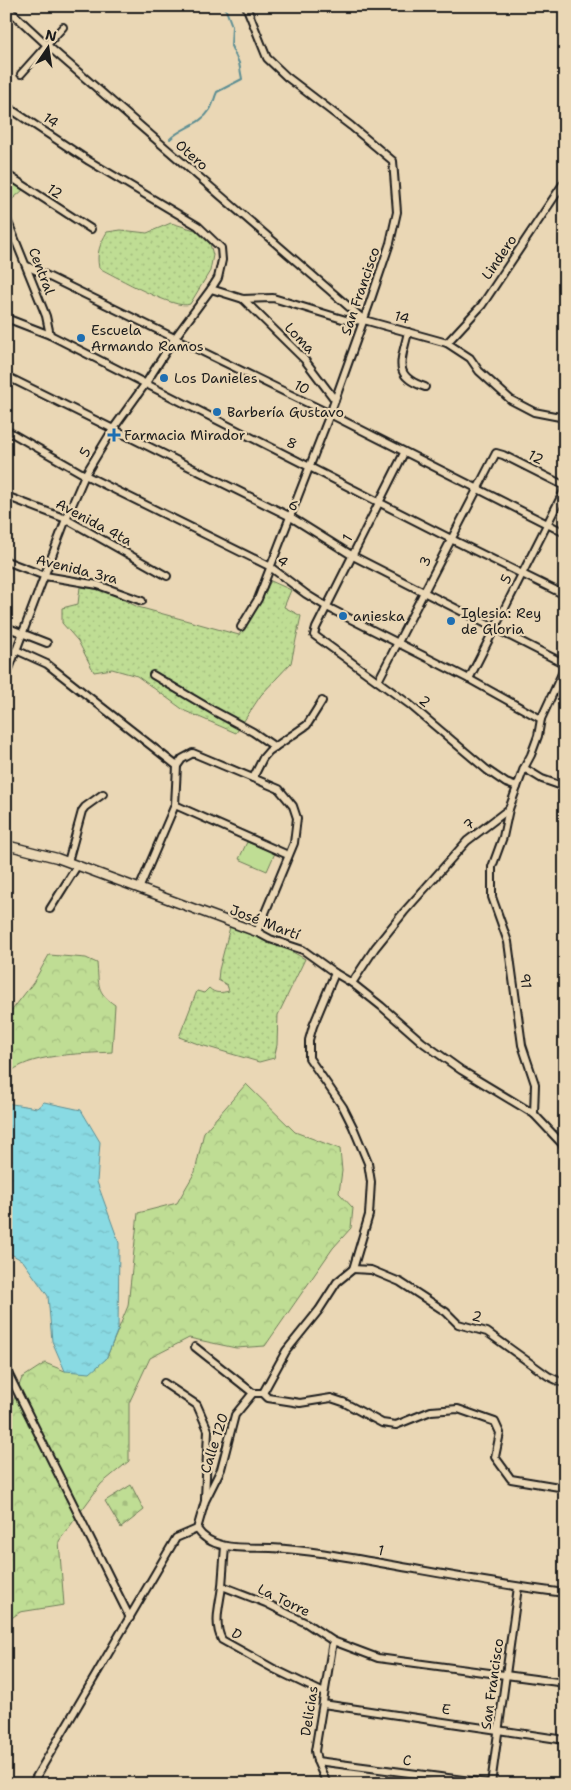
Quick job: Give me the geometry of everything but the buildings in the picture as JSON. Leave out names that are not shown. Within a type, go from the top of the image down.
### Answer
[{"type":"street","name":"San Francisco","points":[[241,626],[258,599],[269,566],[330,414],[390,243],[397,212],[394,161],[287,77],[267,58],[246,6]]},
{"type":"street","name":"Otero","points":[[6,7],[47,45],[364,320]]},
{"type":"street","points":[[21,74],[63,27]]},
{"type":"street","name":"14","points":[[6,106],[89,161],[198,226],[221,248],[222,260]]},
{"type":"street","name":"12","points":[[6,174],[91,229]]},
{"type":"street","name":"Lindero","points":[[447,343],[482,306],[565,181]]},
{"type":"street","name":"Central","points":[[6,216],[46,316],[50,336]]},
{"type":"street","name":"5","points":[[6,677],[66,519],[85,475],[113,429],[146,384],[174,339],[212,289],[218,278],[222,260]]},
{"type":"street","name":"10","points":[[27,266],[330,414],[565,533]]},
{"type":"street","name":"14","points":[[212,289],[242,299],[272,298],[349,321],[364,320],[447,343],[470,358],[479,371],[511,400],[534,412],[565,418]]},
{"type":"street","name":"Loma","points":[[242,299],[304,359],[334,400]]},
{"type":"street","name":"8","points":[[6,318],[50,336],[310,466],[450,539],[565,595]]},
{"type":"street","points":[[408,332],[401,368],[404,376],[411,382],[425,387]]},
{"type":"street","name":"6","points":[[6,376],[289,516],[352,556],[495,628],[565,666]]},
{"type":"street","name":"4","points":[[6,430],[85,475],[269,566],[306,594],[327,607],[469,679],[541,719]]},
{"type":"street","name":"1","points":[[314,635],[404,453]]},
{"type":"street","name":"12","points":[[496,453],[504,455],[565,488]]},
{"type":"street","name":"3","points":[[378,681],[496,453]]},
{"type":"street","name":"5","points":[[469,679],[565,488]]},
{"type":"street","name":"Avenida 4ta","points":[[6,496],[66,519],[167,576]]},
{"type":"street","name":"Avenida 3ra","points":[[6,561],[45,576],[98,585],[142,601]]},
{"type":"street","points":[[6,627],[47,643]]},
{"type":"street","name":"2","points":[[314,635],[409,704],[487,770],[506,783],[517,787]]},
{"type":"street","points":[[16,650],[47,664],[177,766]]},
{"type":"street","points":[[509,810],[538,736],[541,719],[565,666]]},
{"type":"street","points":[[153,675],[253,732],[275,747]]},
{"type":"street","points":[[253,778],[263,758],[275,747],[307,725],[322,701]]},
{"type":"street","points":[[139,888],[175,805],[177,766],[182,758],[193,753],[279,789],[293,806],[297,818],[294,843],[257,932]]},
{"type":"street","points":[[524,768],[542,779],[565,787]]},
{"type":"street","points":[[68,862],[82,811],[103,794]]},
{"type":"street","points":[[175,805],[288,856]]},
{"type":"street","name":"7","points":[[352,983],[404,912],[466,841],[509,810]]},
{"type":"street","name":"91","points":[[509,810],[504,837],[492,866],[492,896],[508,942],[522,1045],[535,1084],[534,1114]]},
{"type":"street","name":"José Martí","points":[[6,845],[68,862],[303,950],[352,983],[422,1042],[461,1070],[534,1114]]},
{"type":"street","points":[[50,909],[77,866]]},
{"type":"street","points":[[263,1393],[286,1351],[319,1310],[337,1282],[353,1269],[370,1215],[368,1163],[343,1107],[309,1058],[309,1040],[313,1026],[335,973]]},
{"type":"street","points":[[534,1114],[565,1148]]},
{"type":"street","name":"2","points":[[353,1269],[370,1270],[400,1282],[446,1312],[458,1324],[488,1332],[548,1376],[565,1384]]},
{"type":"street","points":[[194,1347],[253,1393],[263,1393],[268,1398],[300,1403],[331,1398],[343,1402],[382,1423],[396,1425],[431,1411],[458,1408],[496,1422],[500,1433],[495,1457],[511,1479],[565,1488]]},
{"type":"street","points":[[6,1369],[130,1618]]},
{"type":"street","points":[[164,1383],[197,1405],[208,1430],[205,1501]]},
{"type":"street","name":"Calle 120","points":[[197,1529],[205,1501],[221,1469],[235,1415],[253,1393]]},
{"type":"street","points":[[32,1784],[176,1538],[197,1529]]},
{"type":"street","name":"1","points":[[197,1529],[200,1534],[212,1542],[225,1546],[289,1549],[355,1558],[518,1587],[565,1593]]},
{"type":"street","name":"D","points":[[225,1546],[217,1620],[218,1633],[222,1640],[324,1693]]},
{"type":"street","name":"La Torre","points":[[222,1586],[266,1603],[306,1623],[334,1641]]},
{"type":"street","name":"San Francisco","points":[[492,1784],[518,1587]]},
{"type":"street","points":[[334,1641],[378,1658],[565,1682]]},
{"type":"street","name":"Delicias","points":[[327,1784],[315,1752],[334,1641]]},
{"type":"street","name":"E","points":[[324,1704],[565,1740]]},
{"type":"street","name":"C","points":[[317,1761],[492,1784]]},
{"type":"green space","points":[[6,177],[24,189],[6,202]]},
{"type":"green space","points":[[171,223],[195,230],[210,244],[213,255],[210,271],[190,304],[183,305],[159,298],[99,268],[99,249],[107,232],[121,230],[147,233]]},
{"type":"green space","points":[[271,581],[291,590],[284,607],[301,616],[291,663],[261,695],[236,733],[185,711],[137,676],[112,669],[94,672],[78,641],[62,623],[62,608],[78,604],[80,587],[103,590],[138,607],[239,635]]},
{"type":"green space","points":[[247,842],[275,853],[267,871],[239,859]]},
{"type":"green space","points":[[230,927],[270,939],[305,959],[278,1015],[277,1045],[274,1058],[259,1062],[179,1037],[197,991],[204,993],[209,988],[218,993],[229,991],[227,985],[218,980]]},
{"type":"green space","points":[[49,955],[86,958],[97,963],[101,992],[115,1005],[112,1052],[71,1054],[41,1059],[15,1068],[6,1076],[6,1018],[33,983]]},
{"type":"green space","points":[[246,1084],[295,1132],[340,1149],[342,1171],[339,1193],[353,1208],[351,1228],[333,1248],[265,1346],[236,1348],[189,1338],[150,1358],[129,1403],[129,1461],[101,1484],[59,1541],[64,1605],[20,1612],[6,1622],[6,1412],[9,1412],[22,1378],[45,1363],[65,1371],[106,1359],[128,1306],[138,1213],[177,1203],[195,1172],[204,1132]]},
{"type":"green space","points":[[131,1485],[144,1510],[121,1528],[105,1501]]},
{"type":"water","points":[[44,1102],[81,1110],[100,1142],[97,1182],[119,1243],[118,1329],[106,1359],[90,1373],[65,1371],[52,1341],[48,1296],[23,1261],[6,1251],[6,1103],[37,1108]]},
{"type":"waterway","points":[[170,139],[201,119],[212,107],[217,92],[242,79],[239,63],[231,46],[232,26],[226,10],[222,6]]},
{"type":"place","name":"Escuela Armando Ramos","points":[[81,338]]},
{"type":"place","name":"Los Danieles","points":[[164,378]]},
{"type":"place","name":"Barbería Gustavo","points":[[217,412]]},
{"type":"place","name":"Farmacia Mirador","points":[[114,435]]},
{"type":"place","name":"anieska","points":[[343,616]]},
{"type":"place","name":"Iglesia: Rey de Gloria","points":[[451,621]]}]
